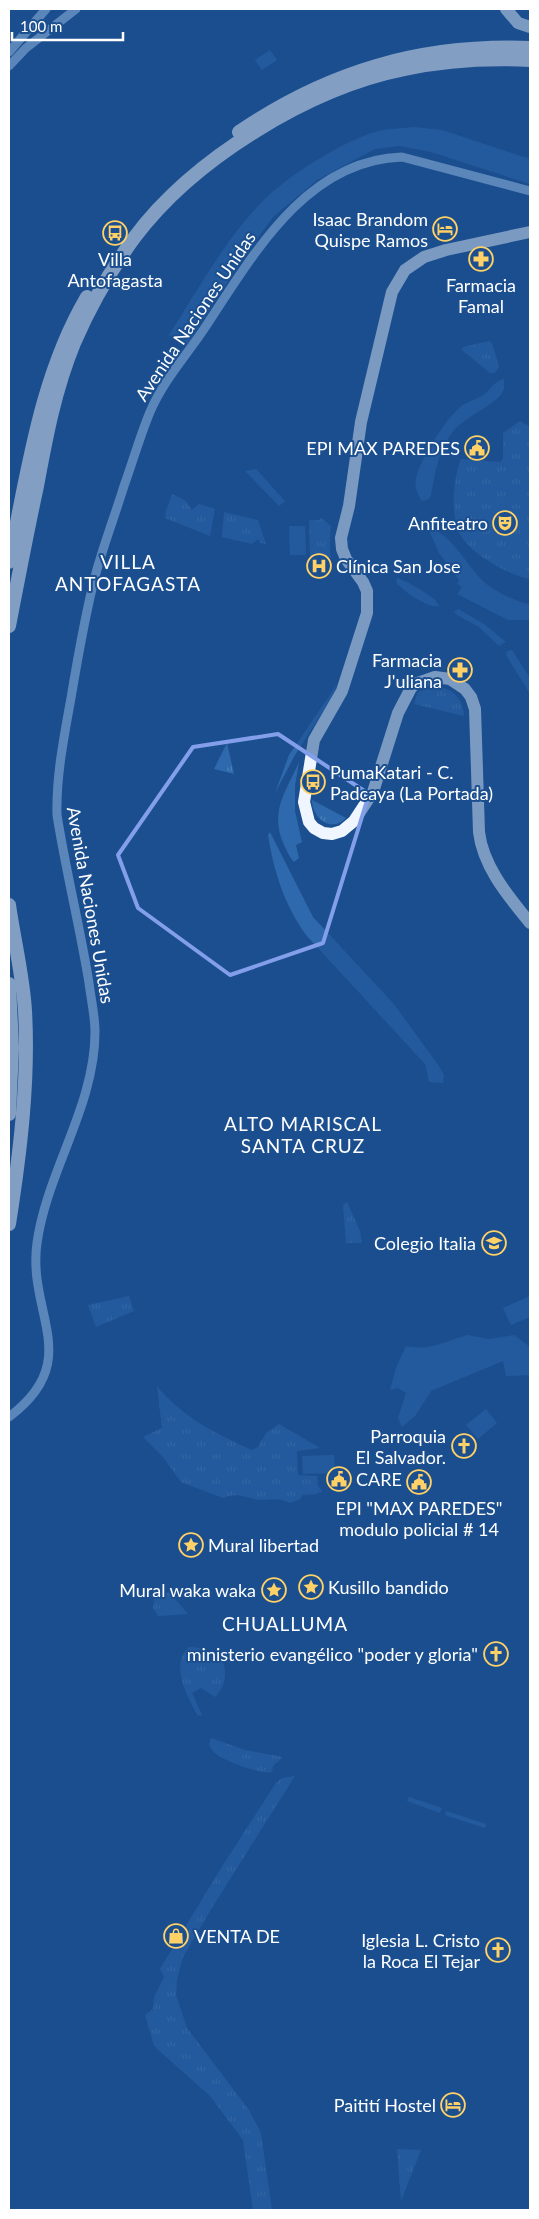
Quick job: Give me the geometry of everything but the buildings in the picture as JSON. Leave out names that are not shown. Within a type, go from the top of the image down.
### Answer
[{"type":"highway","points":[[9,562],[48,385],[64,340],[104,268],[128,233],[154,204],[224,142],[269,111],[332,80],[402,58],[463,50],[530,48]]},
{"type":"highway","points":[[9,626],[46,435],[58,387],[88,313],[111,272],[141,230],[183,186],[228,149],[275,119],[336,89],[374,76],[427,65],[463,60],[530,60]]},
{"type":"highway","points":[[9,905],[25,1010],[26,1051],[16,1177],[9,1224]]},
{"type":"highway","points":[[9,984],[12,1048],[9,1114]]},
{"type":"main road","points":[[506,9],[518,22],[530,27]]},
{"type":"main road","points":[[530,232],[446,250],[424,257],[405,270],[392,292],[361,422],[349,506],[342,538],[342,549],[346,559],[363,582],[367,591],[367,613],[342,691],[314,740],[304,802],[306,813],[314,828],[323,833],[332,834],[348,828],[373,792],[396,718],[410,688],[426,679],[435,677],[450,679],[465,688],[471,697],[475,709],[479,832],[484,851],[492,871],[530,923]]},
{"type":"street","points":[[9,52],[46,9]]},
{"type":"street","points":[[9,66],[26,48],[76,9]]},
{"type":"street","name":"Avenida Naciones Unidas","points":[[9,1417],[38,1388],[49,1364],[49,1344],[36,1259],[37,1242],[42,1218],[81,1102],[94,1053],[95,1029],[86,966],[57,815],[60,765],[83,632],[93,588],[117,508],[151,411],[166,383],[261,245],[282,219],[302,199],[327,182],[348,170],[371,162],[386,157],[402,157],[530,191]]},
{"type":"highlighted area","points":[[278,734],[369,794],[323,943],[230,975],[138,908],[118,855],[193,747]]},
{"type":"green space","points":[[270,50],[277,60],[262,70],[255,60]]},
{"type":"green space","points":[[413,127],[442,130],[530,159],[530,184],[431,152],[400,146],[375,149],[317,180],[273,217],[238,265],[186,347],[169,335],[224,248],[249,216],[273,191],[299,171],[359,138],[377,131]]},
{"type":"green space","points":[[489,341],[492,343],[499,366],[495,373],[490,373],[462,350],[463,347]]},
{"type":"green space","points":[[504,379],[504,389],[501,395],[463,422],[449,437],[440,455],[431,495],[429,499],[422,501],[416,488],[418,471],[442,429],[463,405],[484,395],[496,383]]},
{"type":"green space","points":[[520,421],[530,427],[530,579],[501,568],[472,549],[460,534],[454,507],[456,476],[461,459],[500,462],[503,459],[503,433]]},
{"type":"green space","points":[[256,469],[285,501],[279,506],[245,471]]},
{"type":"green space","points":[[172,494],[186,501],[192,510],[199,504],[215,509],[210,536],[165,518]]},
{"type":"green space","points":[[224,512],[258,520],[266,544],[261,543],[258,539],[252,544],[222,537]]},
{"type":"green space","points":[[321,518],[331,526],[331,557],[321,561],[321,555],[310,556],[309,520],[320,520]]},
{"type":"green space","points":[[289,526],[305,526],[306,555],[290,555]]},
{"type":"green space","points":[[428,528],[444,536],[485,583],[507,596],[530,605],[530,620],[508,620],[457,594],[462,587],[457,584],[459,580],[439,553]]},
{"type":"green space","points":[[397,578],[427,594],[439,606],[429,605],[410,594],[399,586],[396,582]]},
{"type":"green space","points":[[458,609],[484,624],[506,642],[499,646],[479,627],[457,615],[454,612]]},
{"type":"green space","points":[[512,650],[530,678],[530,694],[506,655],[507,651]]},
{"type":"green space","points":[[338,683],[328,704],[295,755],[275,793],[289,755]]},
{"type":"green space","points":[[434,687],[451,691],[459,699],[464,716],[414,704],[418,692]]},
{"type":"green space","points":[[227,743],[234,774],[214,769]]},
{"type":"green space","points":[[299,762],[295,786],[295,811],[302,842],[296,845],[299,858],[294,862],[284,845],[278,822],[281,802]]},
{"type":"green space","points":[[312,800],[346,818],[335,824],[324,822],[315,813]]},
{"type":"green space","points":[[270,832],[313,917],[393,1003],[439,1066],[444,1075],[443,1083],[429,1082],[425,1064],[306,935],[292,912],[281,887],[270,849],[268,835]]},
{"type":"green space","points":[[347,1202],[360,1231],[362,1243],[346,1243],[343,1205]]},
{"type":"green space","points":[[129,1296],[134,1311],[96,1327],[88,1305]]},
{"type":"green space","points":[[530,1296],[530,1317],[511,1325],[503,1308]]},
{"type":"green space","points":[[467,1335],[489,1339],[514,1335],[530,1347],[530,1375],[506,1376],[503,1361],[431,1391],[415,1416],[402,1427],[398,1418],[406,1393],[398,1388],[390,1390],[396,1368],[406,1346],[430,1347]]},
{"type":"green space","points":[[157,1386],[177,1407],[200,1424],[252,1450],[258,1447],[266,1433],[279,1424],[320,1448],[297,1451],[298,1475],[317,1476],[318,1486],[322,1491],[316,1494],[303,1495],[300,1499],[290,1503],[274,1499],[258,1500],[234,1495],[223,1498],[181,1482],[163,1457],[143,1437],[162,1428]]},
{"type":"green space","points":[[486,1409],[497,1423],[478,1439],[466,1425]]},
{"type":"green space","points":[[334,1455],[335,1473],[303,1474],[302,1456]]},
{"type":"green space","points":[[169,1592],[188,1614],[158,1616],[153,1608],[154,1598]]},
{"type":"green space","points":[[189,1647],[220,1653],[225,1671],[224,1682],[215,1697],[201,1688],[192,1693],[202,1715],[198,1716],[185,1691],[180,1672],[183,1654]]},
{"type":"green space","points":[[211,1738],[245,1750],[283,1757],[273,1766],[272,1772],[250,1769],[217,1755],[209,1745]]},
{"type":"green space","points":[[295,1776],[183,1957],[177,1979],[176,1995],[187,2028],[249,2110],[261,2133],[272,2210],[253,2210],[243,2140],[210,2096],[154,2046],[145,2015],[153,2009],[154,1997],[164,1977],[160,1969],[221,1868],[276,1783],[282,1778]]},
{"type":"green space","points":[[409,1797],[442,1808],[440,1813],[407,1801]]},
{"type":"green space","points":[[446,1811],[486,1824],[485,1828],[445,1815]]},
{"type":"green space","points":[[397,2149],[421,2150],[401,2201]]},
{"type":"place","name":"Isaac Brandom Quispe Ramos","points":[[445,229]]},
{"type":"place","name":"Villa Antofagasta","points":[[115,233]]},
{"type":"place","name":"Farmacia Famal","points":[[481,259]]},
{"type":"place","name":"EPI MAX PAREDES","points":[[477,448]]},
{"type":"place","name":"Anfiteatro","points":[[505,523]]},
{"type":"place","name":"Clínica San Jose","points":[[319,566]]},
{"type":"place","name":"Farmacia J'uliana","points":[[460,670]]},
{"type":"place","name":"PumaKatari - C. Padcaya (La Portada)","points":[[313,782]]},
{"type":"place","name":"Colegio Italia","points":[[494,1243]]},
{"type":"place","name":"Parroquia El Salvador.","points":[[464,1446]]},
{"type":"place","name":"CARE","points":[[339,1479]]},
{"type":"place","name":"EPI \"MAX PAREDES\" modulo policial # 14","points":[[419,1482]]},
{"type":"place","name":"Mural libertad","points":[[191,1545]]},
{"type":"place","name":"Kusillo bandido","points":[[311,1587]]},
{"type":"place","name":"Mural waka waka","points":[[274,1590]]},
{"type":"place","name":"ministerio evangélico \"poder y gloria\"","points":[[496,1654]]},
{"type":"place","name":"VENTA DE","points":[[176,1936]]},
{"type":"place","name":"Iglesia L. Cristo la Roca El Tejar","points":[[498,1950]]},
{"type":"place","name":"Paitití Hostel","points":[[453,2105]]},
{"type":"district","name":"VILLA ANTOFAGASTA","points":[[128,572]]},
{"type":"district","name":"ALTO MARISCAL SANTA CRUZ","points":[[303,1134]]},
{"type":"district","name":"CHUALLUMA","points":[[285,1623]]}]
